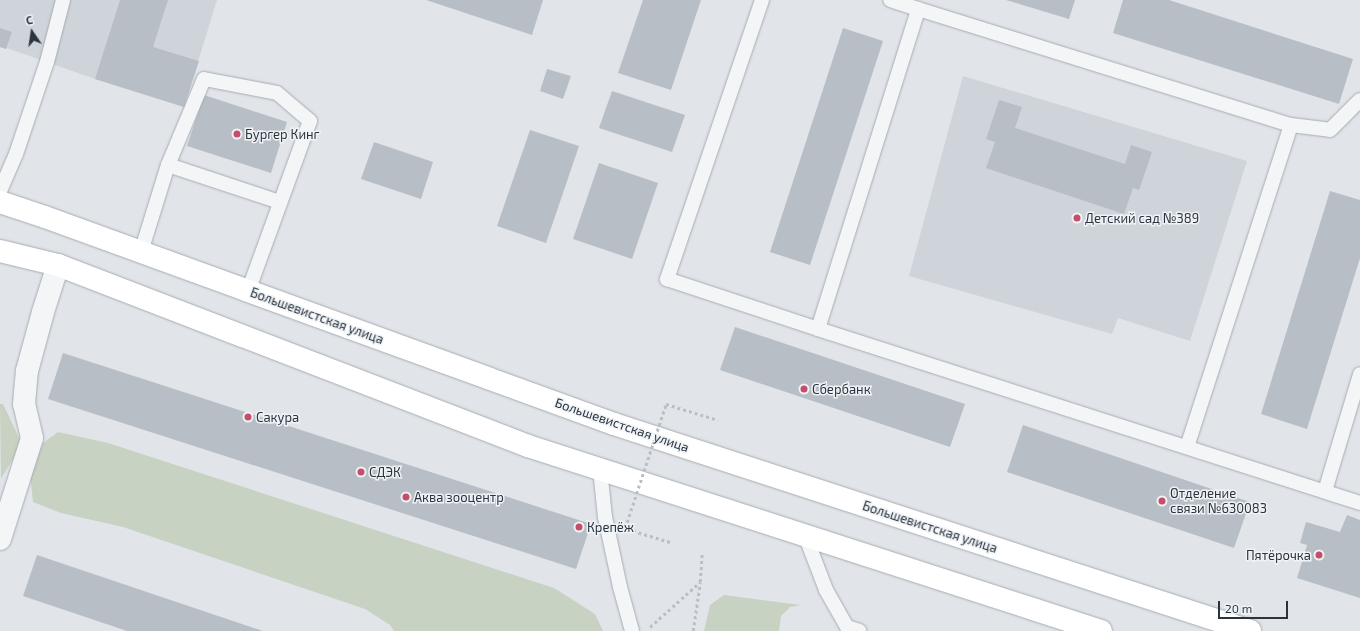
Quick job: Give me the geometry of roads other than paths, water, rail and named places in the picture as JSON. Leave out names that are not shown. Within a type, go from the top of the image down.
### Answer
[{"type":"highway","name":"Большевистская улица","points":[[0,202],[614,424],[1250,631]]},
{"type":"highway","points":[[0,251],[58,265],[521,443],[1094,630]]},
{"type":"street","points":[[0,539],[32,438],[24,404],[27,371],[42,312],[58,265]]},
{"type":"lane","points":[[0,191],[16,154],[47,62],[63,0]]},
{"type":"lane","points":[[762,0],[667,279],[1360,503]]},
{"type":"lane","points":[[890,0],[1291,125],[1330,130],[1360,100]]},
{"type":"lane","points":[[818,329],[918,9]]},
{"type":"lane","points":[[141,252],[168,165],[204,79],[277,93],[310,122],[248,291]]},
{"type":"lane","points":[[1187,447],[1291,125]]},
{"type":"lane","points":[[168,165],[280,202]]},
{"type":"lane","points":[[1325,491],[1360,374]]},
{"type":"lane","points":[[600,469],[605,517],[620,587],[632,631]]},
{"type":"lane","points":[[805,535],[826,590],[847,627],[859,631]]},
{"type":"place","name":"Бургер Кинг","points":[[237,134]]},
{"type":"place","name":"Детский сад №389","points":[[1077,218]]},
{"type":"place","name":"Сбербанк","points":[[804,389]]},
{"type":"place","name":"Сакура","points":[[248,417]]},
{"type":"place","name":"СДЭК","points":[[361,472]]},
{"type":"place","name":"Аква зооцентр","points":[[406,497]]},
{"type":"place","name":"Отделение связи №630083","points":[[1162,501]]},
{"type":"place","name":"Крепёж","points":[[579,527]]},
{"type":"place","name":"Пятёрочка","points":[[1319,555]]}]
